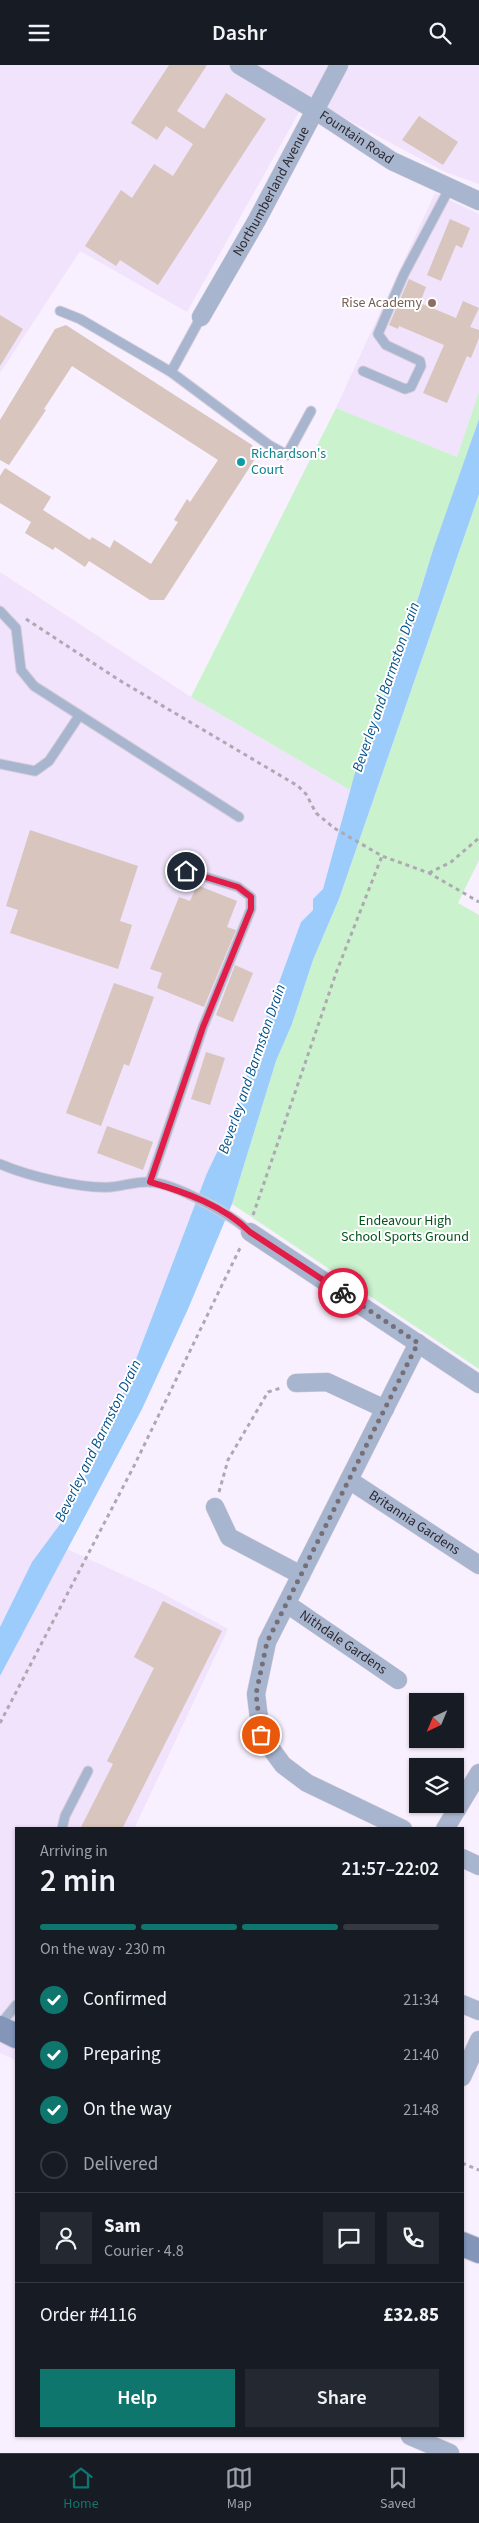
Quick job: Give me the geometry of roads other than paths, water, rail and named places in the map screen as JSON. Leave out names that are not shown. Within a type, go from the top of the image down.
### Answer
[{"type":"street","name":"Fountain Road","points":[[239,65],[316,111],[392,161],[449,189],[479,201]]},
{"type":"street","name":"Northumberland Avenue","points":[[202,317],[316,111],[339,65]]},
{"type":"street","points":[[250,1232],[479,1384]]},
{"type":"street","points":[[399,1827],[307,1783],[283,1765],[261,1735],[256,1694],[267,1642],[418,1343]]},
{"type":"street","points":[[296,1383],[326,1382],[385,1409]]},
{"type":"street","name":"Britannia Gardens","points":[[349,1480],[479,1565]]},
{"type":"street","points":[[215,1507],[229,1537],[301,1575]]},
{"type":"street","name":"Nithdale Gardens","points":[[287,1604],[398,1680]]},
{"type":"street","points":[[446,1827],[479,1773]]},
{"type":"street","points":[[464,1859],[479,1866]]},
{"type":"street","points":[[464,2004],[479,2011]]},
{"type":"street","points":[[0,2026],[15,2035]]},
{"type":"street","points":[[464,2073],[479,2040]]},
{"type":"street","points":[[464,2244],[479,2251]]},
{"type":"street","points":[[412,2437],[450,2453]]},
{"type":"lane","points":[[364,371],[405,389],[411,387],[421,366],[420,361],[386,345],[378,334],[404,274],[449,189]]},
{"type":"lane","points":[[60,311],[80,319],[171,373],[269,445],[287,455],[311,411]]},
{"type":"lane","points":[[171,373],[202,317]]},
{"type":"lane","points":[[0,611],[16,629],[21,670],[34,686],[238,817]]},
{"type":"lane","points":[[0,764],[35,771],[49,761],[79,716]]},
{"type":"lane","points":[[150,1182],[203,1027],[251,909],[251,897],[238,887],[186,871]]},
{"type":"lane","points":[[0,1164],[28,1175],[110,1187],[150,1182],[182,1191],[238,1220],[250,1232]]},
{"type":"lane","points":[[62,1827],[65,1816],[88,1771]]},
{"type":"lane","points":[[0,2026],[15,2006]]},
{"type":"water","name":"Beverley and Barmston Drain","points":[[479,419],[479,494],[339,899],[313,960],[292,1024],[276,1061],[232,1204],[188,1309],[142,1409],[0,1676],[0,1627],[32,1562],[69,1512],[114,1417],[207,1173],[234,1117],[254,1051],[301,922],[313,910],[313,899],[323,889],[356,769],[402,649],[434,547]]},
{"type":"place","name":"Rise Academy","points":[[432,303]]},
{"type":"place","name":"Richardson's Court","points":[[241,462]]},
{"type":"park label","name":"Endeavour High School Sports Ground","points":[[405,1229]]}]
